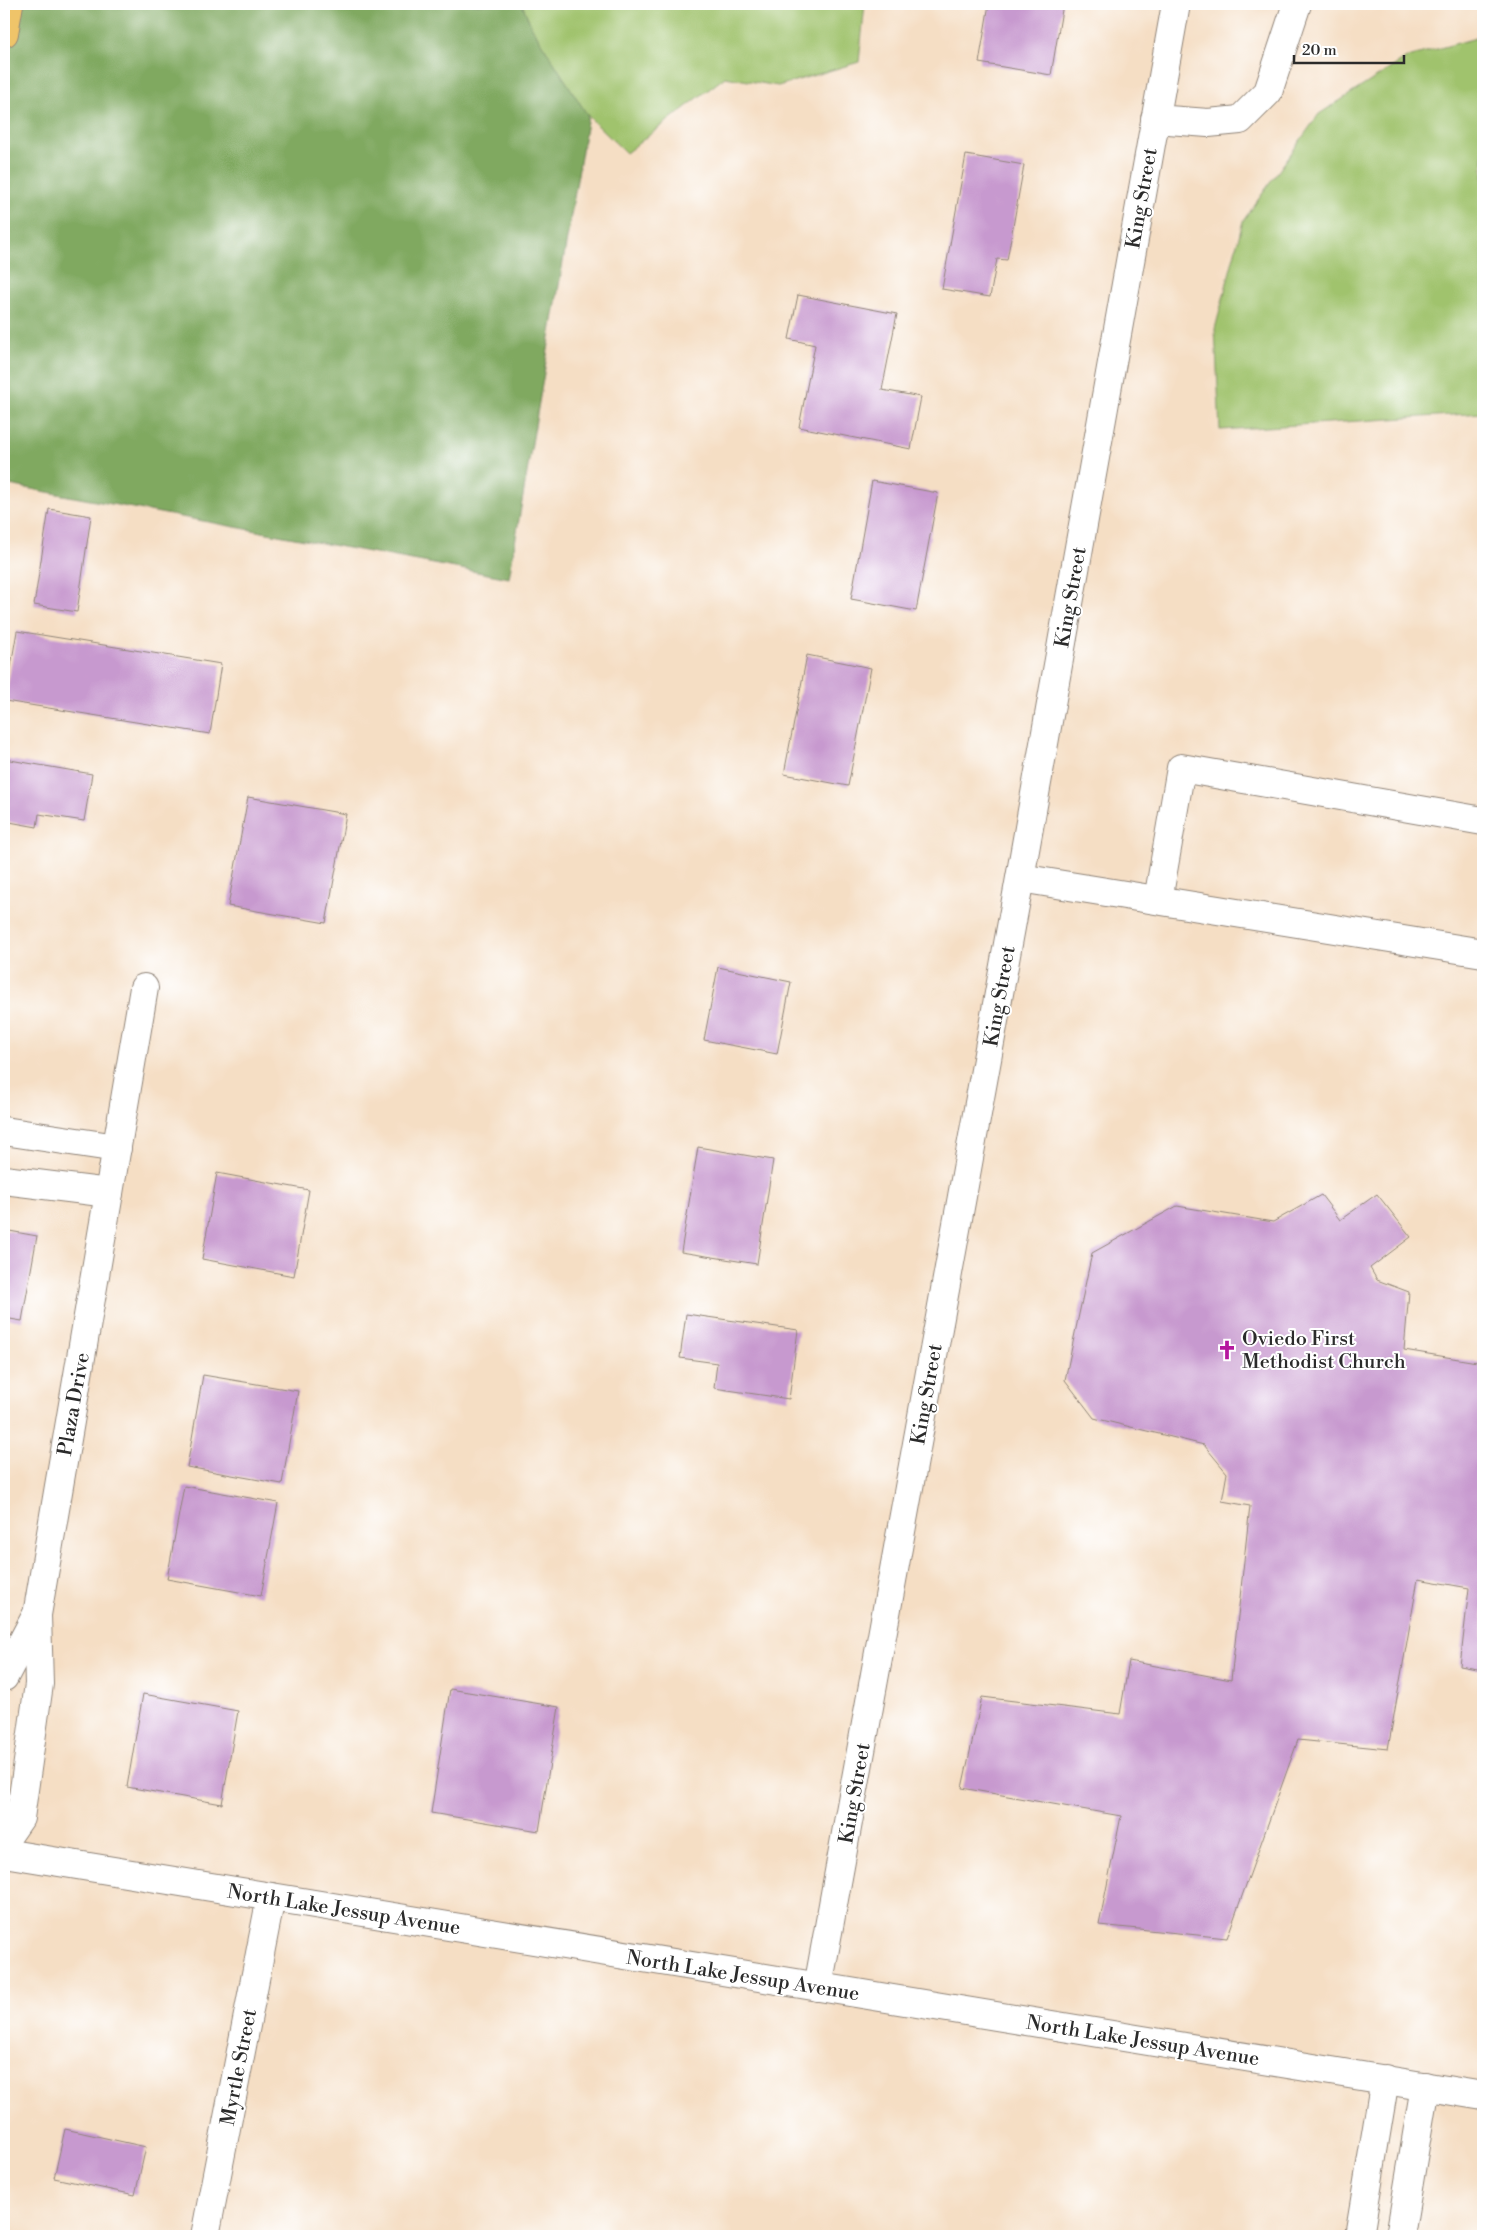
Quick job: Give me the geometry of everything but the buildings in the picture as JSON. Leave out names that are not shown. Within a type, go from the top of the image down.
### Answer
[{"type":"main road","points":[[4,33],[9,4]]},
{"type":"street","name":"King Street","points":[[818,1987],[1020,878],[1176,4]]},
{"type":"street","points":[[1155,119],[1208,123],[1240,120],[1268,92],[1297,4]]},
{"type":"street","points":[[1158,900],[1181,768],[1483,821]]},
{"type":"street","points":[[1020,878],[1483,952]]},
{"type":"street","name":"Plaza Drive","points":[[4,1840],[20,1818],[39,1684],[37,1615],[144,988]]},
{"type":"street","points":[[4,1131],[117,1148]]},
{"type":"street","points":[[4,1180],[109,1194]]},
{"type":"street","name":"Plaza Drive","points":[[4,1677],[37,1615]]},
{"type":"street","name":"North Lake Jessup Avenue","points":[[4,1853],[1483,2096]]},
{"type":"street","name":"Myrtle Street","points":[[205,2236],[271,1897]]},
{"type":"street","points":[[1359,2236],[1384,2080]]},
{"type":"street","points":[[1400,2236],[1425,2086]]},
{"type":"green space","points":[[4,4],[522,4],[532,28],[588,116],[509,578],[4,484]]},
{"type":"green space","points":[[522,4],[865,4],[859,62],[778,86],[725,77],[626,153],[587,115],[532,28]]},
{"type":"green space","points":[[1483,36],[1483,413],[1220,430],[1215,329],[1243,221],[1319,114],[1408,57]]},
{"type":"place","name":"Oviedo First Methodist Church","points":[[1227,1350]]}]
